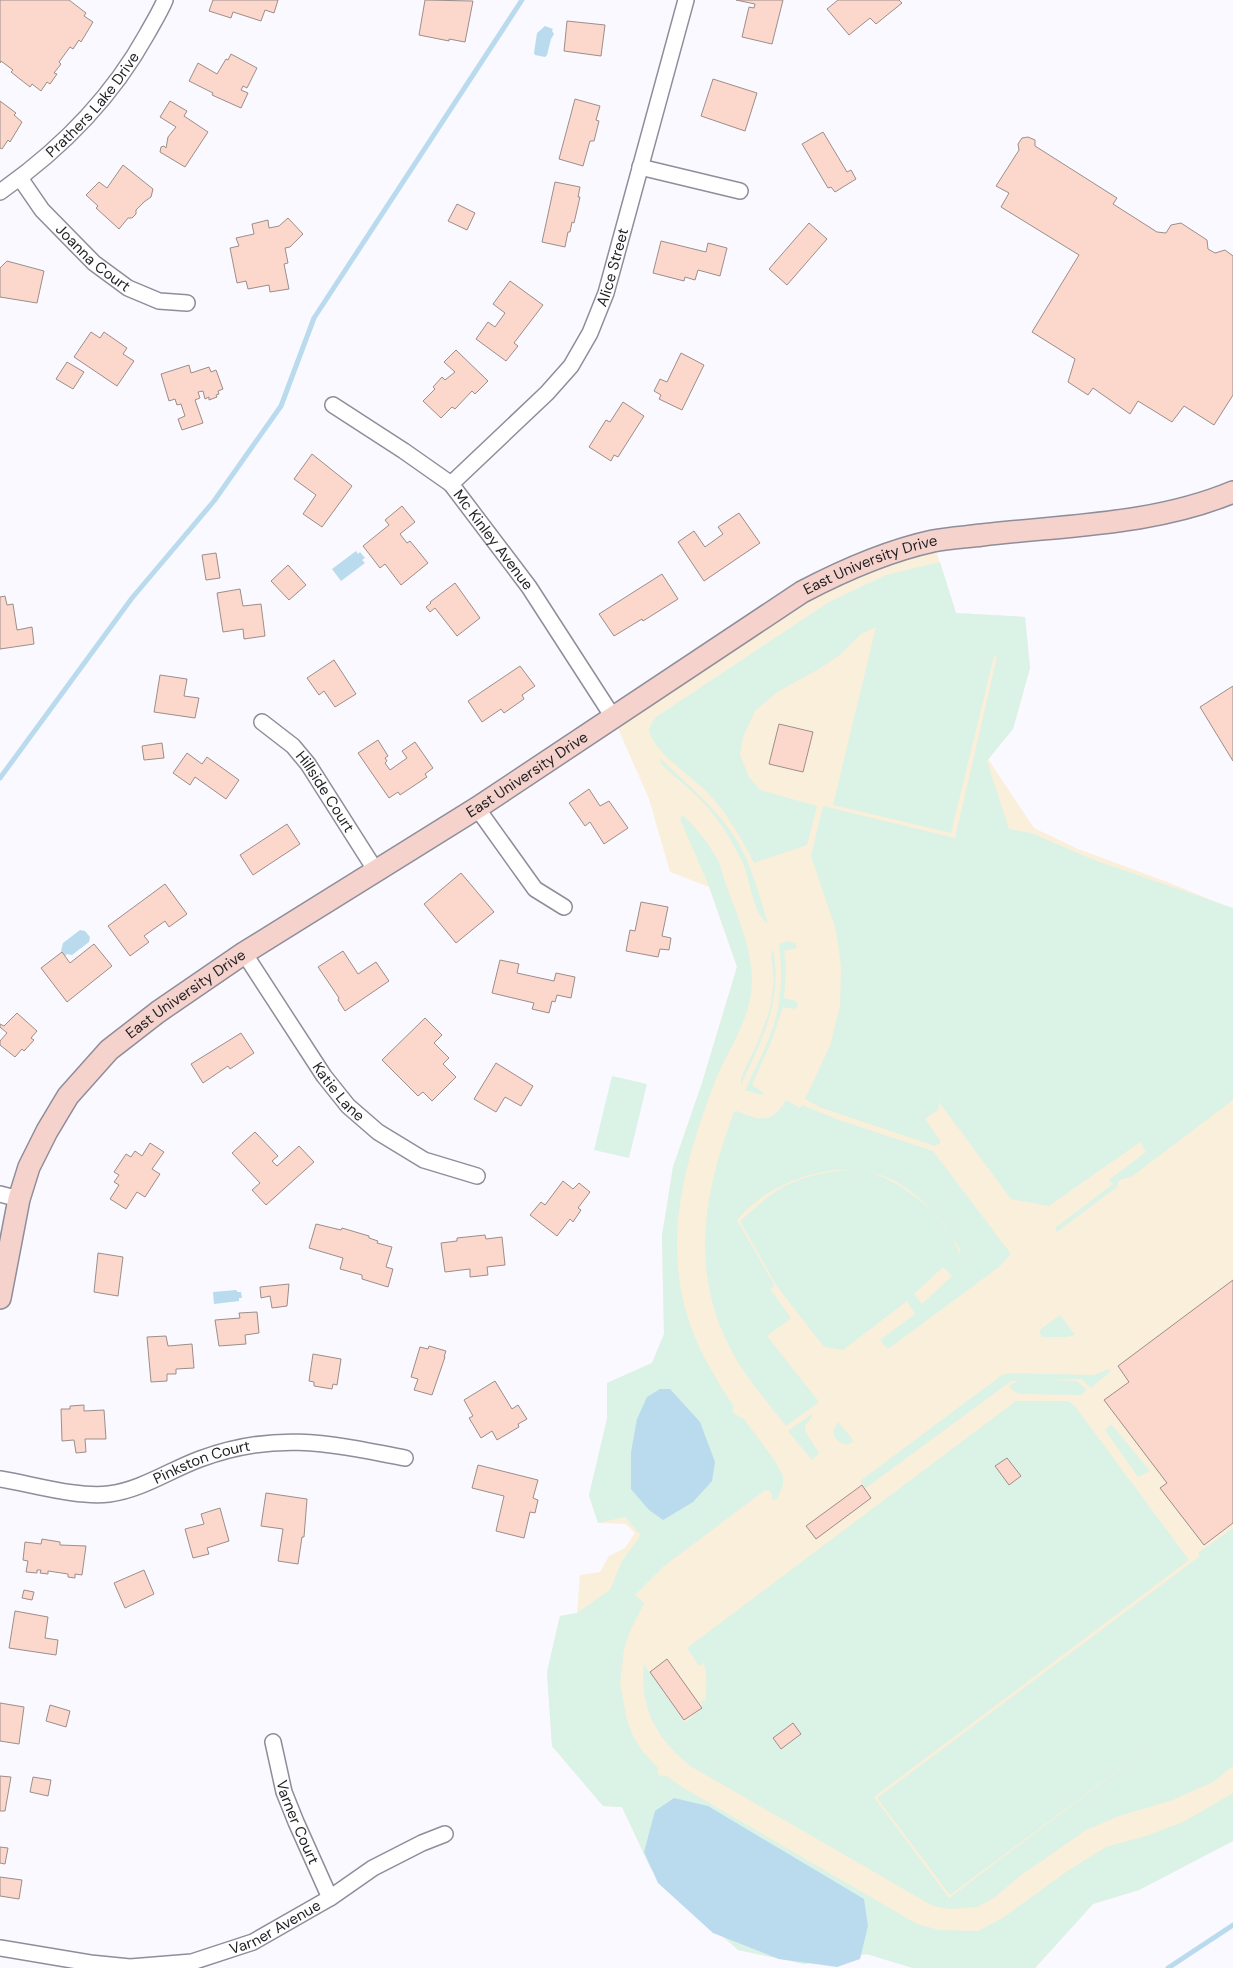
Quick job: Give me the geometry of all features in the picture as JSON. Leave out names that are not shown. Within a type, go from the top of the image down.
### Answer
[{"type":"main road","name":"East University Drive","points":[[0,1298],[9,1197],[30,1167],[47,1131],[68,1096],[109,1050],[158,1012],[244,953],[477,808],[802,592],[838,574],[875,558],[933,541],[1130,520],[1207,503],[1233,492]]},
{"type":"street","name":"Prathers Lake Drive","points":[[0,192],[68,139],[95,110],[135,55],[165,0]]},
{"type":"street","name":"Alice Street","points":[[451,484],[548,393],[571,366],[590,334],[606,293],[686,0]]},
{"type":"street","points":[[640,167],[740,191]]},
{"type":"street","name":"Joanna Court","points":[[20,178],[42,210],[94,263],[128,288],[159,301],[187,303]]},
{"type":"street","name":"Mc Kinley Avenue","points":[[333,405],[404,450],[451,484],[529,587],[613,717]]},
{"type":"street","name":"Hillside Court","points":[[262,722],[293,746],[308,764],[376,871]]},
{"type":"street","points":[[477,808],[535,889],[564,907]]},
{"type":"street","name":"Katie Lane","points":[[244,953],[324,1076],[348,1106],[378,1132],[424,1160],[477,1176]]},
{"type":"street","name":"Pinkston Court","points":[[0,1479],[70,1492],[107,1494],[128,1490],[200,1459],[238,1447],[279,1441],[341,1445],[405,1458]]},
{"type":"street","name":"Varner Court","points":[[273,1742],[284,1792],[330,1898]]},
{"type":"street","name":"Varner Avenue","points":[[0,1948],[90,1963],[130,1967],[193,1965],[253,1942],[330,1898],[373,1868],[422,1843],[445,1834]]},
{"type":"shaded area","points":[[933,541],[956,613],[1025,617],[1030,668],[1013,729],[988,759],[1034,828],[1078,849],[1170,883],[1233,909],[1233,1841],[1139,1890],[1093,1904],[1035,1968],[913,1968],[868,1954],[804,1964],[738,1950],[692,1911],[651,1869],[622,1807],[603,1806],[552,1746],[547,1672],[560,1616],[577,1613],[580,1575],[600,1572],[609,1556],[625,1548],[635,1533],[626,1524],[598,1523],[589,1496],[607,1419],[607,1383],[652,1363],[664,1334],[662,1236],[673,1167],[702,1083],[737,967],[709,887],[670,872],[649,799],[613,717],[802,592]]},
{"type":"green space","points":[[940,562],[956,613],[1025,617],[1030,668],[1013,729],[987,761],[1009,829],[1031,833],[1094,860],[1233,908],[1233,1100],[1131,1177],[1119,1180],[1117,1187],[1057,1232],[1055,1228],[1113,1184],[1109,1180],[1146,1152],[1140,1142],[1049,1206],[1011,1199],[939,1102],[939,1109],[925,1119],[940,1140],[940,1143],[935,1146],[822,1108],[805,1099],[830,1046],[840,1006],[841,967],[835,927],[811,856],[823,806],[955,838],[997,657],[994,656],[951,833],[833,805],[876,627],[861,634],[841,654],[819,669],[777,692],[755,711],[743,737],[740,755],[749,777],[760,790],[817,806],[807,845],[754,863],[739,835],[721,808],[707,792],[660,750],[650,734],[651,725],[656,717],[829,602],[886,575]]},
{"type":"green space","points":[[660,758],[710,806],[736,839],[751,870],[768,924],[755,904],[745,868],[723,828],[704,803],[661,764]]},
{"type":"green space","points":[[683,815],[705,840],[719,863],[746,941],[752,985],[744,1020],[720,1069],[703,1115],[683,1187],[678,1222],[677,1258],[682,1294],[692,1330],[709,1366],[733,1405],[733,1413],[744,1419],[775,1461],[783,1476],[783,1485],[777,1499],[772,1500],[772,1494],[769,1490],[764,1491],[664,1566],[635,1595],[644,1603],[630,1631],[624,1649],[620,1683],[627,1720],[633,1736],[643,1752],[658,1768],[658,1774],[662,1777],[665,1775],[682,1787],[917,1924],[939,1930],[978,1931],[1001,1919],[1069,1870],[1106,1847],[1149,1835],[1185,1821],[1233,1793],[1233,1841],[1139,1890],[1093,1904],[1035,1968],[913,1968],[866,1954],[804,1964],[738,1950],[651,1869],[622,1807],[603,1806],[552,1746],[547,1672],[560,1616],[577,1613],[610,1590],[622,1561],[641,1535],[625,1517],[598,1523],[589,1495],[607,1419],[607,1383],[652,1363],[664,1334],[662,1236],[673,1167],[702,1083],[737,967],[709,886],[680,819]]},
{"type":"green space","points":[[788,941],[795,943],[796,948],[784,951],[786,969],[784,998],[796,1001],[798,1006],[794,1009],[783,1007],[773,1037],[752,1085],[764,1093],[762,1095],[745,1090],[767,1044],[775,1020],[781,982],[779,944]]},
{"type":"green space","points":[[773,949],[775,986],[773,1003],[763,1035],[741,1085],[741,1078],[760,1037],[770,1009],[774,981],[771,955]]},
{"type":"green space","points":[[612,1076],[647,1084],[629,1158],[594,1150]]},
{"type":"green space","points":[[786,1100],[800,1108],[802,1105],[839,1120],[933,1151],[1011,1254],[999,1267],[888,1349],[880,1340],[915,1314],[907,1301],[843,1350],[824,1347],[776,1285],[740,1221],[769,1196],[789,1184],[812,1176],[846,1170],[836,1170],[810,1175],[779,1187],[761,1198],[737,1220],[775,1286],[770,1289],[791,1318],[767,1336],[819,1402],[786,1426],[743,1370],[722,1331],[712,1300],[706,1269],[705,1238],[714,1175],[734,1112],[737,1111],[752,1117],[765,1118],[770,1117],[781,1108]],"holes":[[[870,1172],[899,1183],[916,1196],[934,1213],[903,1188]],[[950,1234],[961,1251],[957,1255],[959,1252]],[[943,1267],[952,1276],[922,1304],[914,1294]]]},
{"type":"green space","points":[[1060,1315],[1075,1335],[1042,1337],[1040,1330]]},
{"type":"green space","points":[[1109,1369],[1111,1371],[1091,1388],[1081,1379],[1049,1380],[1077,1381],[1086,1389],[1082,1395],[1019,1394],[1014,1392],[1009,1386],[1019,1380],[1011,1381],[866,1488],[860,1481],[1002,1375],[1010,1373],[1094,1375]]},
{"type":"green space","points":[[1016,1401],[1068,1401],[1074,1405],[1189,1560],[874,1797],[949,1898],[1169,1732],[950,1895],[877,1798],[1200,1556],[1198,1553],[1233,1528],[1233,1766],[1213,1782],[1170,1801],[1119,1816],[1086,1830],[1020,1876],[995,1897],[977,1907],[950,1909],[933,1906],[692,1767],[669,1746],[653,1722],[644,1695],[644,1664],[685,1723],[703,1707],[700,1702],[705,1700],[706,1704],[705,1667],[703,1663],[699,1666],[687,1648]]},
{"type":"green space","points":[[812,1414],[805,1426],[805,1431],[819,1453],[812,1460],[788,1431]]},
{"type":"green space","points":[[838,1422],[852,1438],[853,1442],[843,1444],[835,1438],[833,1432]]},
{"type":"green space","points":[[1111,1424],[1150,1471],[1138,1477],[1105,1430]]},
{"type":"water","points":[[545,26],[553,29],[554,34],[545,57],[535,55],[534,53],[537,33]]},
{"type":"water","points":[[356,551],[358,554],[360,552],[365,558],[362,560],[365,563],[341,581],[332,569]]},
{"type":"water","points":[[80,930],[85,931],[90,937],[89,942],[72,955],[67,954],[65,956],[61,951],[63,943]]},
{"type":"water","points":[[236,1290],[241,1292],[242,1298],[239,1298],[239,1301],[214,1304],[213,1292]]},
{"type":"water","points":[[660,1389],[670,1389],[700,1422],[715,1462],[712,1481],[693,1502],[663,1520],[649,1510],[631,1489],[631,1452],[637,1419],[647,1397]]},
{"type":"water","points":[[674,1798],[708,1806],[864,1899],[868,1926],[860,1959],[837,1967],[779,1959],[713,1933],[658,1883],[644,1852],[655,1811]]},
{"type":"building","points":[[0,0],[69,0],[86,13],[84,16],[93,22],[81,42],[79,40],[73,49],[70,47],[59,62],[61,64],[54,73],[57,74],[50,84],[47,82],[41,91],[32,84],[30,87],[11,72],[13,70],[1,61],[0,63]]},
{"type":"building","points":[[213,0],[278,0],[274,13],[265,10],[261,21],[233,12],[231,18],[209,11]]},
{"type":"building","points":[[425,0],[473,1],[465,42],[419,35]]},
{"type":"building","points":[[736,0],[783,0],[772,44],[742,37],[749,7],[754,8],[755,4]]},
{"type":"building","points":[[838,0],[899,0],[902,3],[876,24],[870,18],[849,35],[827,9]]},
{"type":"building","points":[[567,21],[605,25],[601,56],[564,51]]},
{"type":"building","points":[[231,54],[257,68],[247,88],[243,86],[241,90],[248,93],[241,108],[212,95],[213,93],[189,81],[198,63],[217,74]]},
{"type":"building","points":[[713,79],[757,93],[745,131],[701,116]]},
{"type":"building","points":[[575,99],[600,106],[596,120],[599,121],[594,141],[590,141],[583,166],[559,159]]},
{"type":"building","points":[[0,101],[16,113],[14,115],[22,122],[10,142],[8,140],[2,149],[0,148]]},
{"type":"building","points":[[170,101],[187,111],[184,116],[208,132],[185,167],[160,152],[161,147],[164,146],[166,148],[168,137],[176,127],[160,117]]},
{"type":"building","points":[[823,132],[847,172],[851,170],[856,179],[835,192],[831,187],[828,188],[802,144]]},
{"type":"building","points":[[1028,137],[1035,140],[1035,146],[1117,198],[1113,204],[1157,232],[1166,233],[1171,225],[1181,223],[1207,240],[1208,249],[1215,253],[1225,250],[1233,256],[1233,395],[1214,425],[1184,406],[1172,422],[1138,401],[1130,414],[1093,388],[1088,395],[1068,382],[1075,359],[1032,332],[1079,255],[1001,207],[1009,193],[996,186],[1019,150],[1018,144],[1022,138]]},
{"type":"building","points":[[123,165],[153,189],[151,197],[119,229],[96,208],[98,206],[86,195],[99,182],[107,188]]},
{"type":"building","points":[[555,182],[580,187],[578,197],[580,197],[574,223],[572,222],[570,232],[568,232],[565,247],[542,242]]},
{"type":"building","points":[[457,204],[475,213],[467,230],[448,221]]},
{"type":"building","points":[[288,218],[303,234],[290,247],[285,248],[288,263],[284,264],[289,289],[270,292],[269,285],[248,289],[246,281],[237,283],[230,248],[239,246],[236,238],[254,234],[252,224],[268,220],[269,228],[279,226]]},
{"type":"building","points":[[809,223],[827,239],[787,285],[769,269]]},
{"type":"building","points":[[661,241],[706,252],[708,243],[727,248],[720,276],[698,270],[695,280],[685,277],[684,281],[653,273]]},
{"type":"building","points":[[7,261],[44,271],[37,303],[0,297],[0,268]]},
{"type":"building","points":[[510,281],[543,305],[514,343],[518,346],[506,361],[476,339],[488,322],[495,327],[505,313],[493,304]]},
{"type":"building","points":[[91,332],[100,338],[104,332],[127,348],[123,354],[134,361],[117,386],[74,357]]},
{"type":"building","points":[[456,350],[488,381],[475,394],[472,391],[455,409],[452,407],[441,418],[423,401],[435,389],[433,387],[442,377],[445,380],[455,372],[444,362]]},
{"type":"building","points":[[681,353],[704,365],[682,410],[659,399],[661,395],[654,391],[660,379],[667,382]]},
{"type":"building","points":[[67,362],[84,372],[73,389],[56,379]]},
{"type":"building","points":[[189,365],[191,373],[209,367],[211,372],[216,370],[223,389],[218,391],[217,397],[209,400],[209,397],[205,399],[203,391],[198,392],[200,398],[195,400],[203,423],[182,430],[178,419],[185,416],[181,404],[177,405],[175,399],[169,401],[161,374]]},
{"type":"building","points":[[623,402],[644,416],[618,457],[614,455],[611,461],[589,447],[606,420],[610,422]]},
{"type":"building","points":[[312,454],[352,486],[322,527],[303,514],[316,495],[294,479]]},
{"type":"building","points":[[402,506],[415,522],[400,534],[407,543],[410,541],[428,563],[401,585],[385,564],[380,568],[363,546],[389,525],[385,520]]},
{"type":"building","points":[[739,513],[760,543],[704,581],[678,542],[694,531],[705,547],[723,534],[718,527]]},
{"type":"building","points":[[216,553],[220,578],[206,580],[202,555]]},
{"type":"building","points":[[288,565],[306,585],[289,600],[271,581]]},
{"type":"building","points":[[662,574],[678,599],[643,621],[642,619],[614,636],[599,614]]},
{"type":"building","points":[[455,583],[480,618],[457,636],[435,608],[430,612],[426,607]]},
{"type":"building","points":[[240,589],[243,606],[261,604],[265,636],[244,639],[243,629],[223,632],[217,593]]},
{"type":"building","points":[[5,596],[7,605],[13,604],[17,630],[32,627],[34,644],[0,649],[0,597]]},
{"type":"building","points":[[334,660],[356,694],[335,707],[324,691],[319,695],[307,678]]},
{"type":"building","points":[[520,666],[535,686],[522,695],[524,699],[504,713],[501,709],[482,722],[468,701]]},
{"type":"building","points":[[160,675],[187,679],[184,696],[199,698],[195,718],[154,712]]},
{"type":"building","points":[[1233,686],[1233,761],[1200,707]]},
{"type":"building","points":[[779,724],[813,732],[803,772],[769,764]]},
{"type":"building","points":[[378,740],[388,756],[385,758],[387,761],[385,763],[390,770],[407,758],[402,751],[415,742],[433,768],[425,774],[427,777],[400,795],[398,792],[389,798],[358,753]]},
{"type":"building","points":[[162,743],[164,758],[144,760],[142,746]]},
{"type":"building","points":[[187,753],[202,764],[207,757],[239,780],[226,799],[195,777],[190,785],[173,773]]},
{"type":"building","points":[[589,789],[600,806],[609,801],[628,828],[604,844],[590,822],[585,826],[569,803]]},
{"type":"building","points":[[287,824],[300,844],[253,875],[240,855]]},
{"type":"building","points":[[461,873],[494,912],[456,943],[424,904]]},
{"type":"building","points":[[165,884],[187,914],[169,927],[165,921],[144,936],[149,942],[130,956],[108,926]]},
{"type":"building","points":[[641,902],[668,907],[662,936],[671,938],[669,950],[660,949],[658,957],[626,951],[630,930],[635,931]]},
{"type":"building","points":[[94,944],[112,966],[67,1002],[41,968],[62,952],[70,963]]},
{"type":"building","points":[[343,951],[358,974],[376,962],[389,981],[345,1011],[338,1000],[339,998],[318,967]]},
{"type":"building","points":[[500,960],[519,964],[517,973],[554,981],[556,973],[575,977],[571,998],[557,995],[555,1002],[552,1001],[549,1013],[532,1009],[534,1003],[492,993]]},
{"type":"building","points":[[17,1013],[37,1031],[31,1038],[34,1040],[24,1051],[22,1049],[15,1057],[0,1045],[0,1041],[7,1033],[0,1027],[0,1024],[4,1026]]},
{"type":"building","points":[[425,1018],[442,1035],[434,1043],[449,1058],[443,1064],[456,1077],[432,1101],[423,1092],[418,1096],[382,1060]]},
{"type":"building","points":[[241,1033],[254,1053],[230,1069],[228,1066],[203,1083],[191,1064]]},
{"type":"building","points":[[496,1063],[533,1086],[521,1106],[505,1097],[496,1112],[474,1099]]},
{"type":"building","points":[[255,1132],[278,1156],[272,1161],[277,1166],[299,1146],[314,1162],[266,1205],[252,1190],[260,1183],[232,1153]]},
{"type":"building","points":[[150,1143],[164,1152],[152,1169],[160,1174],[145,1197],[137,1192],[126,1209],[110,1199],[119,1185],[114,1182],[119,1175],[114,1172],[126,1154],[131,1157],[135,1151],[142,1156]]},
{"type":"building","points":[[563,1181],[573,1189],[579,1183],[590,1192],[578,1208],[581,1210],[573,1222],[570,1219],[557,1236],[530,1215],[541,1202],[545,1205]]},
{"type":"building","points":[[316,1224],[341,1230],[342,1228],[369,1236],[369,1238],[378,1241],[377,1243],[392,1247],[386,1267],[393,1269],[388,1287],[362,1279],[362,1275],[340,1269],[343,1258],[309,1248]]},
{"type":"building","points":[[485,1235],[486,1239],[502,1237],[505,1265],[487,1267],[488,1275],[470,1277],[470,1269],[445,1272],[441,1243],[457,1241],[457,1238]]},
{"type":"building","points":[[98,1253],[123,1257],[118,1296],[94,1292]]},
{"type":"building","points":[[1233,1280],[1233,1523],[1204,1545],[1160,1488],[1167,1483],[1104,1400],[1129,1382],[1118,1366]]},
{"type":"building","points":[[289,1284],[287,1306],[272,1308],[270,1296],[261,1298],[260,1287]]},
{"type":"building","points":[[257,1312],[259,1333],[245,1335],[246,1344],[219,1346],[215,1320],[240,1318],[239,1313]]},
{"type":"building","points":[[166,1336],[168,1346],[192,1344],[194,1368],[176,1369],[176,1374],[167,1374],[167,1381],[151,1382],[147,1337]]},
{"type":"building","points":[[429,1346],[446,1351],[432,1395],[414,1390],[418,1379],[411,1377],[420,1347],[428,1349]]},
{"type":"building","points":[[313,1354],[341,1359],[337,1385],[333,1384],[332,1389],[314,1386],[314,1382],[309,1381]]},
{"type":"building","points":[[495,1381],[512,1409],[518,1405],[527,1419],[518,1424],[519,1427],[497,1440],[492,1431],[481,1438],[469,1418],[473,1416],[464,1400]]},
{"type":"building","points":[[84,1405],[84,1411],[104,1410],[106,1439],[85,1439],[86,1452],[76,1453],[74,1440],[62,1441],[61,1409],[70,1409],[70,1406]]},
{"type":"building","points":[[1007,1458],[1021,1476],[1009,1485],[995,1466]]},
{"type":"building","points":[[478,1465],[538,1480],[533,1498],[538,1500],[535,1513],[530,1512],[524,1538],[496,1531],[504,1496],[472,1488]]},
{"type":"building","points":[[862,1485],[871,1498],[816,1539],[806,1526]]},
{"type":"building","points":[[266,1493],[307,1499],[304,1537],[302,1537],[298,1564],[278,1561],[283,1529],[261,1526]]},
{"type":"building","points":[[220,1508],[229,1541],[207,1548],[209,1554],[193,1558],[185,1529],[204,1524],[201,1514]]},
{"type":"building","points":[[42,1539],[60,1542],[60,1545],[86,1546],[82,1575],[75,1574],[75,1578],[68,1577],[68,1574],[48,1571],[48,1574],[40,1573],[41,1570],[37,1570],[37,1573],[26,1572],[28,1561],[23,1560],[25,1542],[41,1544]]},
{"type":"building","points":[[144,1570],[154,1594],[125,1608],[114,1583]]},
{"type":"building","points":[[24,1590],[34,1592],[32,1600],[22,1598]]},
{"type":"building","points":[[15,1611],[48,1617],[45,1638],[58,1640],[56,1655],[9,1648]]},
{"type":"building","points":[[667,1659],[702,1708],[684,1720],[650,1672]]},
{"type":"building","points":[[0,1703],[24,1707],[19,1744],[0,1741]]},
{"type":"building","points":[[50,1705],[70,1711],[66,1727],[46,1721]]},
{"type":"building","points":[[793,1723],[801,1734],[781,1749],[773,1738]]},
{"type":"building","points":[[0,1776],[11,1777],[5,1811],[0,1811]]},
{"type":"building","points":[[33,1777],[51,1780],[48,1796],[30,1792]]},
{"type":"building","points":[[0,1847],[8,1848],[5,1864],[0,1863]]},
{"type":"building","points":[[0,1877],[22,1880],[19,1899],[0,1896]]},
{"type":"waterway","points":[[0,778],[132,598],[214,501],[281,406],[314,318],[522,0]]},
{"type":"waterway","points":[[1168,1968],[1233,1925]]}]
